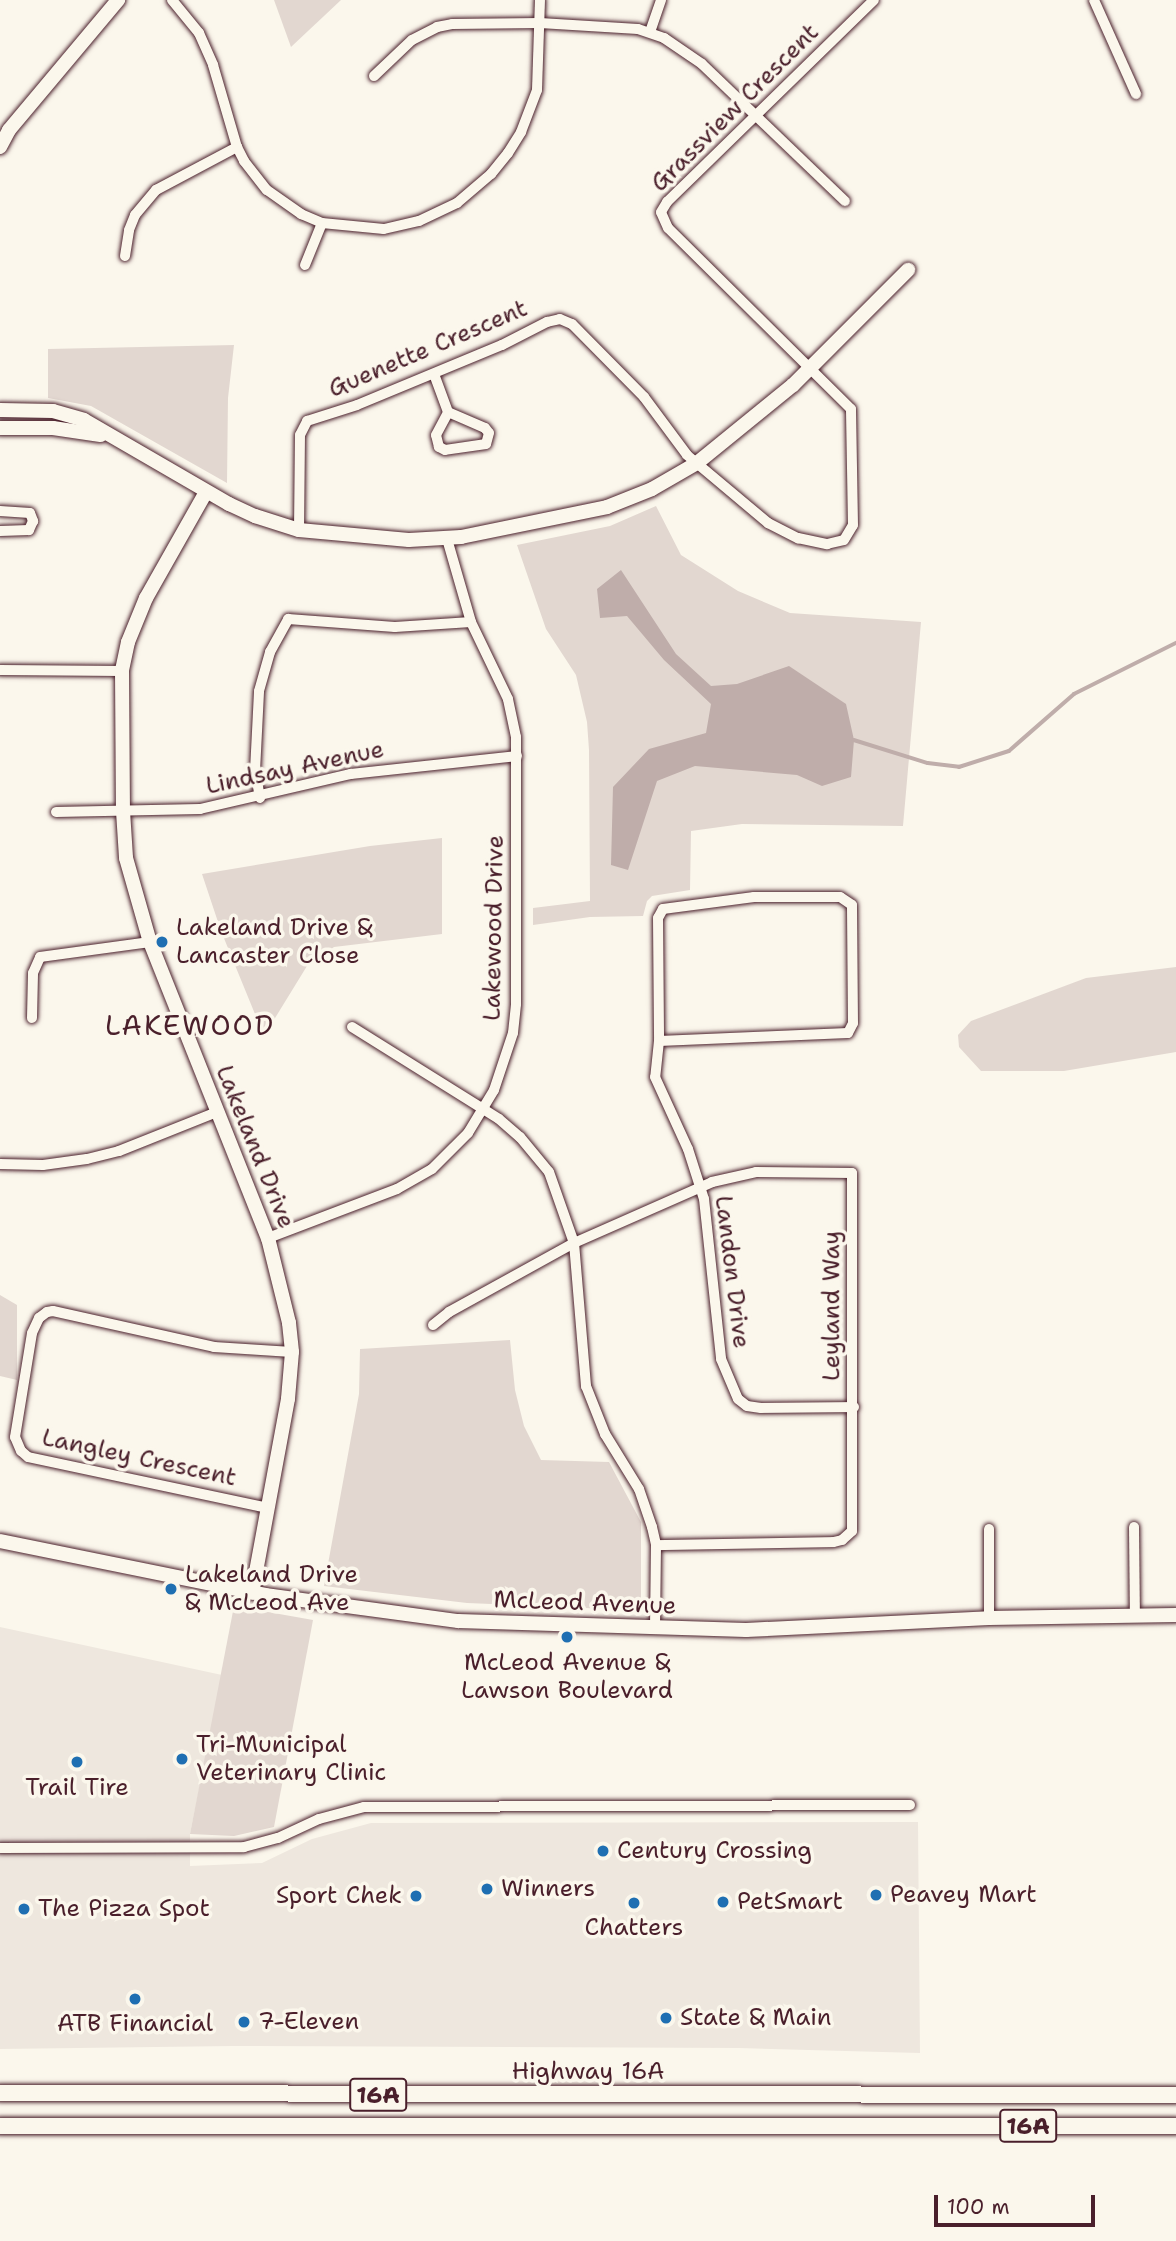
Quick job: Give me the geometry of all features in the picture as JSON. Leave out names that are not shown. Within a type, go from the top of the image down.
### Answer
[{"type":"main road","name":"Highway 16A","points":[[0,2093],[1176,2095]]},
{"type":"main road","name":"16A","points":[[0,2126],[1176,2126]]},
{"type":"street","points":[[0,147],[5,127],[118,0]]},
{"type":"street","points":[[172,0],[192,21],[206,47],[237,148],[244,162],[267,190],[301,214],[322,222],[360,228],[404,226],[438,213],[473,191],[508,153],[531,112],[537,90],[540,0]]},
{"type":"street","points":[[650,32],[662,0]]},
{"type":"street","name":"Grassview Crescent","points":[[811,368],[668,228],[661,212],[667,202],[874,0]]},
{"type":"street","points":[[1094,0],[1136,94]]},
{"type":"street","points":[[374,76],[412,40],[437,27],[540,23],[621,26],[650,32],[679,46],[702,64],[845,201]]},
{"type":"street","points":[[125,256],[128,230],[135,215],[156,190],[237,148]]},
{"type":"street","points":[[305,265],[322,222]]},
{"type":"street","points":[[0,410],[54,411],[85,420],[206,492],[255,516],[299,530],[410,540],[447,540],[607,507],[652,489],[697,463],[764,411],[811,368],[908,270]]},
{"type":"street","name":"Guenette Crescent","points":[[299,530],[300,435],[307,421],[434,374],[547,322],[566,320],[645,397],[682,449],[697,463]]},
{"type":"street","points":[[697,463],[768,523],[798,538],[827,544],[844,540],[853,525],[851,409],[811,368]]},
{"type":"street","points":[[434,374],[448,412],[485,428],[489,433],[486,444],[445,450],[439,447],[436,435],[448,412]]},
{"type":"street","points":[[0,428],[67,429],[112,438]]},
{"type":"street","name":"Lakeland Drive","points":[[206,492],[141,609],[122,671],[123,811],[126,858],[150,942],[268,1238],[283,1290],[292,1352],[288,1399],[252,1593]]},
{"type":"street","points":[[0,511],[30,513],[33,521],[29,530],[0,531]]},
{"type":"street","name":"Lakewood Drive","points":[[268,1238],[397,1189],[432,1169],[453,1151],[483,1109],[505,1063],[516,1004],[517,756],[508,699],[471,622],[447,540]]},
{"type":"street","points":[[260,798],[255,771],[258,691],[270,652],[288,619],[395,627],[471,622]]},
{"type":"street","points":[[0,670],[122,671]]},
{"type":"street","name":"Lindsay Avenue","points":[[56,812],[200,809],[260,798],[351,774],[517,756]]},
{"type":"street","name":"Landon Drive","points":[[659,1041],[848,1033],[853,1023],[852,905],[848,900],[754,897],[673,906],[660,913],[659,1041],[655,1077],[688,1149],[700,1186],[709,1240],[721,1359],[738,1399],[747,1406],[761,1408],[854,1407]]},
{"type":"street","points":[[32,1018],[33,973],[40,957],[150,942]]},
{"type":"street","points":[[352,1027],[483,1109],[520,1137],[539,1157],[558,1190],[574,1243],[586,1386],[605,1434],[639,1489],[656,1545],[655,1629]]},
{"type":"street","points":[[0,1164],[43,1165],[87,1159],[119,1151],[217,1112]]},
{"type":"street","name":"Leyland Way","points":[[433,1325],[449,1312],[480,1298],[574,1243],[700,1186],[756,1172],[852,1173],[854,1520],[850,1535],[833,1542],[656,1545]]},
{"type":"street","name":"Langley Crescent","points":[[268,1508],[28,1457],[17,1444],[16,1429],[32,1333],[39,1318],[47,1312],[53,1311],[214,1347],[292,1352]]},
{"type":"street","points":[[1135,1527],[1135,1616]]},
{"type":"street","points":[[989,1529],[989,1618]]},
{"type":"street","name":"McLeod Avenue","points":[[0,1541],[252,1593],[373,1612],[458,1621],[655,1629],[793,1629],[989,1618],[1176,1615]]},
{"type":"street","points":[[0,1848],[244,1847],[278,1838],[328,1816],[364,1807],[910,1805]]},
{"type":"shaded area","points":[[274,0],[341,0],[291,47]]},
{"type":"shaded area","points":[[234,345],[228,398],[227,483],[91,406],[48,398],[48,349]]},
{"type":"shaded area","points":[[656,506],[681,555],[738,591],[790,613],[921,622],[903,826],[742,824],[691,831],[690,890],[652,896],[647,901],[643,916],[590,917],[533,925],[533,908],[590,901],[589,750],[587,722],[576,675],[546,629],[517,545],[610,526]]},
{"type":"shaded area","points":[[621,570],[676,654],[711,686],[737,684],[789,666],[846,704],[854,740],[851,777],[822,786],[797,775],[695,766],[657,781],[628,870],[611,865],[613,787],[649,749],[706,733],[711,704],[664,660],[627,616],[600,618],[597,589]]},
{"type":"shaded area","points":[[442,838],[442,934],[334,947],[307,966],[264,1036],[221,931],[202,874],[370,846]]},
{"type":"shaded area","points":[[1176,967],[1176,1052],[1064,1071],[981,1071],[959,1047],[958,1035],[971,1021],[1086,978]]},
{"type":"shaded area","points":[[0,1295],[17,1305],[17,1380],[0,1376]]},
{"type":"shaded area","points":[[510,1340],[515,1390],[524,1426],[541,1460],[609,1462],[641,1522],[641,1604],[632,1610],[467,1603],[324,1586],[359,1394],[360,1349]]},
{"type":"shaded area","points":[[234,1606],[313,1620],[274,1827],[234,1836],[190,1834]]},
{"type":"shaded area","name":"Century Crossing","points":[[0,1627],[222,1675],[190,1834],[190,1866],[262,1863],[312,1839],[371,1823],[918,1822],[920,2053],[739,2048],[233,2046],[0,2049]]},
{"type":"waterway","points":[[854,740],[928,763],[959,767],[1009,751],[1074,694],[1176,643]]},
{"type":"place","name":"Lakeland Drive & Lancaster Close","points":[[162,942]]},
{"type":"place","name":"Lakeland Drive & McLeod Ave","points":[[171,1589]]},
{"type":"place","name":"McLeod Avenue & Lawson Boulevard","points":[[567,1637]]},
{"type":"place","name":"Tri-Municipal Veterinary Clinic","points":[[182,1759]]},
{"type":"place","name":"Trail Tire","points":[[77,1762]]},
{"type":"place","name":"Century Crossing","points":[[603,1851]]},
{"type":"place","name":"Winners","points":[[487,1889]]},
{"type":"place","name":"Peavey Mart","points":[[876,1895]]},
{"type":"place","name":"Sport Chek","points":[[416,1896]]},
{"type":"place","name":"PetSmart","points":[[723,1902]]},
{"type":"place","name":"Chatters","points":[[634,1903]]},
{"type":"place","name":"The Pizza Spot","points":[[24,1909]]},
{"type":"place","name":"ATB Financial","points":[[135,1999]]},
{"type":"place","name":"State & Main","points":[[666,2018]]},
{"type":"place","name":"7-Eleven","points":[[244,2022]]},
{"type":"district","name":"LAKEWOOD","points":[[190,1025]]}]
